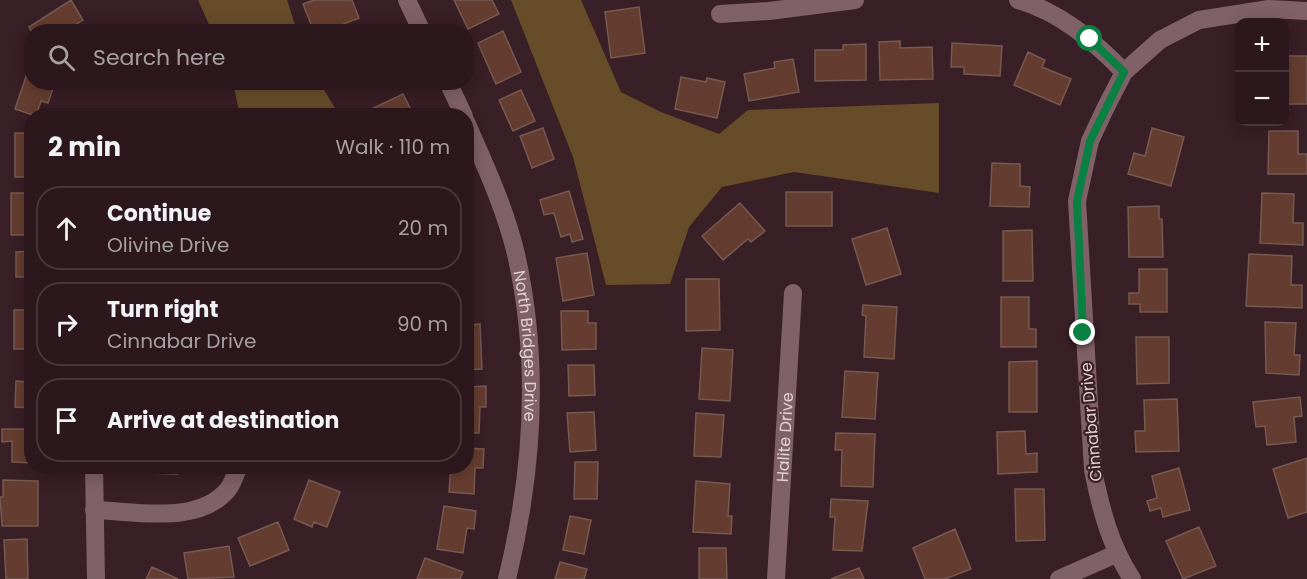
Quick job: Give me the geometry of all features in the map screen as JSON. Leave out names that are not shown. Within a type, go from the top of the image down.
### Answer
[{"type":"street","points":[[406,0],[418,24]]},
{"type":"street","points":[[720,14],[855,0]]},
{"type":"street","points":[[1018,0],[1068,23],[1100,48],[1124,72]]},
{"type":"street","name":"Cinnabar Drive","points":[[1132,579],[1116,554],[1102,513],[1093,470],[1077,201],[1090,141],[1124,72],[1160,40],[1199,20],[1269,9],[1307,11]]},
{"type":"street","points":[[452,90],[460,108]]},
{"type":"street","name":"North Bridges Drive","points":[[474,141],[501,203],[516,253],[525,302],[529,350],[528,466],[519,530],[507,579]]},
{"type":"street","name":"Halite Drive","points":[[776,579],[793,293]]},
{"type":"street","points":[[94,474],[96,579]]},
{"type":"street","points":[[94,510],[178,513],[204,507],[230,487],[236,474]]},
{"type":"street","points":[[1059,579],[1116,554]]},
{"type":"shaded area","points":[[198,0],[287,0],[295,24],[209,24]]},
{"type":"shaded area","points":[[511,0],[581,0],[621,92],[661,112],[719,134],[748,110],[939,103],[939,193],[794,172],[722,187],[689,227],[670,284],[606,285],[573,157]]},
{"type":"shaded area","points":[[235,90],[324,90],[335,108],[238,108]]},
{"type":"building","points":[[71,0],[83,20],[77,24],[34,24]]},
{"type":"building","points":[[314,0],[352,0],[359,18],[344,24],[311,24],[303,4]]},
{"type":"building","points":[[454,0],[492,0],[499,14],[474,26],[474,24],[466,24]]},
{"type":"building","points":[[639,7],[645,53],[611,58],[605,12]]},
{"type":"building","points":[[503,31],[521,72],[496,84],[478,43]]},
{"type":"building","points":[[900,41],[900,48],[932,47],[933,79],[880,80],[879,42]]},
{"type":"building","points":[[952,43],[1002,46],[1000,76],[964,74],[964,67],[951,67]]},
{"type":"building","points":[[866,44],[866,80],[815,81],[815,50],[843,50],[843,45]]},
{"type":"building","points":[[1028,52],[1045,60],[1042,67],[1071,79],[1060,105],[1014,85]]},
{"type":"building","points":[[1289,56],[1307,56],[1307,104],[1289,104]]},
{"type":"building","points":[[793,59],[799,92],[749,101],[744,74],[775,68],[774,62]]},
{"type":"building","points":[[681,77],[706,82],[707,78],[725,82],[717,118],[675,109]]},
{"type":"building","points":[[24,83],[24,90],[52,90],[48,103],[41,101],[39,108],[24,108],[24,112],[15,109]]},
{"type":"building","points":[[521,90],[535,121],[513,131],[499,100]]},
{"type":"building","points":[[403,94],[410,108],[373,108]]},
{"type":"building","points":[[543,128],[554,159],[532,168],[520,136]]},
{"type":"building","points":[[1152,128],[1184,137],[1171,186],[1128,174],[1134,153],[1145,156]]},
{"type":"building","points":[[1269,131],[1298,131],[1298,154],[1307,154],[1307,174],[1268,174]]},
{"type":"building","points":[[15,133],[24,133],[24,177],[15,177]]},
{"type":"building","points":[[992,163],[1020,164],[1020,186],[1030,187],[1029,207],[990,206]]},
{"type":"building","points":[[569,191],[583,239],[572,242],[570,234],[561,237],[554,213],[544,215],[540,200]]},
{"type":"building","points":[[786,192],[832,192],[832,226],[786,226]]},
{"type":"building","points":[[11,193],[24,193],[24,235],[11,235]]},
{"type":"building","points":[[1262,193],[1294,194],[1293,223],[1303,223],[1303,245],[1260,243]]},
{"type":"building","points":[[740,203],[765,231],[751,242],[748,239],[723,260],[702,236]]},
{"type":"building","points":[[1159,206],[1159,219],[1162,219],[1163,257],[1129,257],[1128,207]]},
{"type":"building","points":[[887,228],[901,274],[866,285],[852,239]]},
{"type":"building","points":[[1032,230],[1033,281],[1003,281],[1003,231]]},
{"type":"building","points":[[16,252],[24,252],[24,277],[16,277]]},
{"type":"building","points":[[587,253],[594,295],[563,301],[556,258]]},
{"type":"building","points":[[1249,254],[1292,256],[1291,285],[1302,285],[1302,308],[1246,306]]},
{"type":"building","points":[[1139,269],[1167,269],[1167,312],[1140,312],[1140,304],[1129,304],[1129,293],[1139,293]]},
{"type":"building","points":[[686,279],[719,279],[720,330],[686,331]]},
{"type":"building","points":[[1001,297],[1029,297],[1029,329],[1036,329],[1036,347],[1001,347]]},
{"type":"building","points":[[863,305],[897,307],[894,359],[864,357],[866,316],[862,315]]},
{"type":"building","points":[[14,310],[24,310],[24,349],[14,349]]},
{"type":"building","points":[[561,311],[588,311],[588,323],[596,323],[596,349],[562,350]]},
{"type":"building","points":[[1265,322],[1296,323],[1294,355],[1300,355],[1299,375],[1266,373]]},
{"type":"building","points":[[474,324],[480,324],[482,369],[474,370]]},
{"type":"building","points":[[1136,337],[1169,337],[1169,383],[1137,384]]},
{"type":"building","points":[[702,348],[733,350],[730,401],[699,399]]},
{"type":"building","points":[[1037,361],[1037,412],[1009,412],[1009,362]]},
{"type":"building","points":[[568,365],[594,365],[595,395],[569,396]]},
{"type":"building","points":[[845,371],[878,373],[875,419],[842,417]]},
{"type":"building","points":[[16,381],[24,382],[24,408],[15,407]]},
{"type":"building","points":[[486,386],[486,407],[480,407],[479,433],[474,433],[474,387]]},
{"type":"building","points":[[1300,397],[1302,416],[1294,417],[1296,442],[1267,445],[1265,426],[1256,427],[1253,402]]},
{"type":"building","points":[[1177,399],[1179,451],[1136,452],[1135,431],[1145,431],[1144,400]]},
{"type":"building","points":[[594,412],[596,450],[570,452],[567,413]]},
{"type":"building","points":[[696,413],[724,415],[721,457],[694,456]]},
{"type":"building","points":[[2,429],[24,429],[24,463],[12,462],[12,441],[2,442]]},
{"type":"building","points":[[1025,431],[1026,454],[1037,453],[1037,472],[998,474],[997,432]]},
{"type":"building","points":[[836,433],[875,434],[873,487],[841,486],[842,450],[835,450]]},
{"type":"building","points":[[474,448],[484,449],[483,468],[475,468],[474,494],[449,492],[450,474],[474,474]]},
{"type":"building","points":[[1307,458],[1307,512],[1288,518],[1273,469]]},
{"type":"building","points":[[575,462],[598,462],[597,499],[574,499]]},
{"type":"building","points":[[1179,468],[1190,510],[1163,517],[1161,508],[1150,511],[1147,501],[1157,498],[1152,476]]},
{"type":"building","points":[[3,480],[38,481],[38,526],[2,526],[0,497],[3,497]]},
{"type":"building","points":[[309,480],[340,492],[327,527],[314,522],[312,527],[294,519]]},
{"type":"building","points":[[696,481],[730,484],[728,516],[732,516],[731,534],[693,532]]},
{"type":"building","points":[[1015,489],[1044,489],[1045,540],[1016,541]]},
{"type":"building","points":[[831,499],[868,501],[862,551],[833,550],[835,517],[830,517]]},
{"type":"building","points":[[444,506],[476,511],[474,529],[467,528],[463,553],[437,549]]},
{"type":"building","points":[[570,516],[591,520],[584,554],[563,550]]},
{"type":"building","points":[[278,522],[289,550],[250,566],[238,538]]},
{"type":"building","points":[[1199,527],[1216,566],[1183,579],[1166,541]]},
{"type":"building","points":[[955,529],[971,569],[945,579],[925,579],[913,548]]},
{"type":"building","points":[[27,539],[28,579],[6,579],[4,540]]},
{"type":"building","points":[[229,546],[234,577],[188,579],[184,553]]},
{"type":"building","points":[[699,548],[726,548],[727,579],[699,579]]},
{"type":"building","points":[[425,558],[463,572],[460,579],[417,579]]},
{"type":"building","points":[[560,562],[587,569],[584,579],[555,579]]},
{"type":"building","points":[[152,567],[178,579],[146,579]]},
{"type":"building","points":[[859,568],[864,579],[831,579]]},
{"type":"route","points":[[1083,333],[1077,201],[1090,141],[1124,72],[1090,39]]}]
